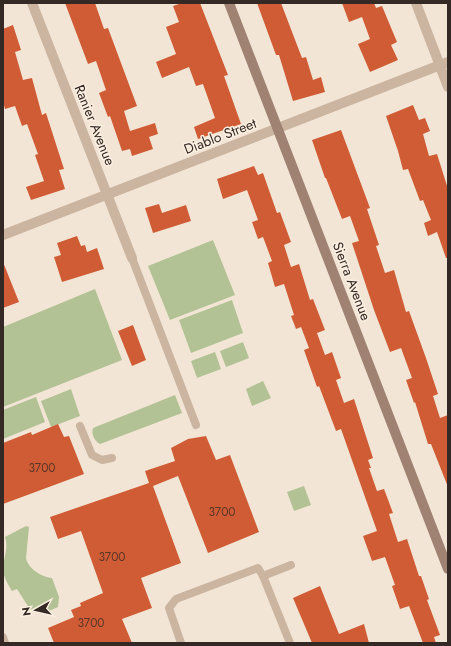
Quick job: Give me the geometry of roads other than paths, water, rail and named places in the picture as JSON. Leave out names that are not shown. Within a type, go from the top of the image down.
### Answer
[{"type":"street","name":"Ranier Avenue","points":[[32,3],[132,258]]},
{"type":"street","name":"Sierra Avenue","points":[[229,3],[279,128],[448,569]]},
{"type":"street","points":[[416,3],[444,64],[448,87]]},
{"type":"street","name":"Diablo Street","points":[[3,235],[444,64]]},
{"type":"lane","points":[[132,258],[196,425]]},
{"type":"lane","points":[[80,426],[92,455],[102,460],[112,458]]},
{"type":"lane","points":[[263,576],[291,565]]},
{"type":"lane","points":[[181,643],[169,608],[176,599],[258,568],[263,576],[290,643]]},
{"type":"lane","points":[[3,637],[5,643]]}]
